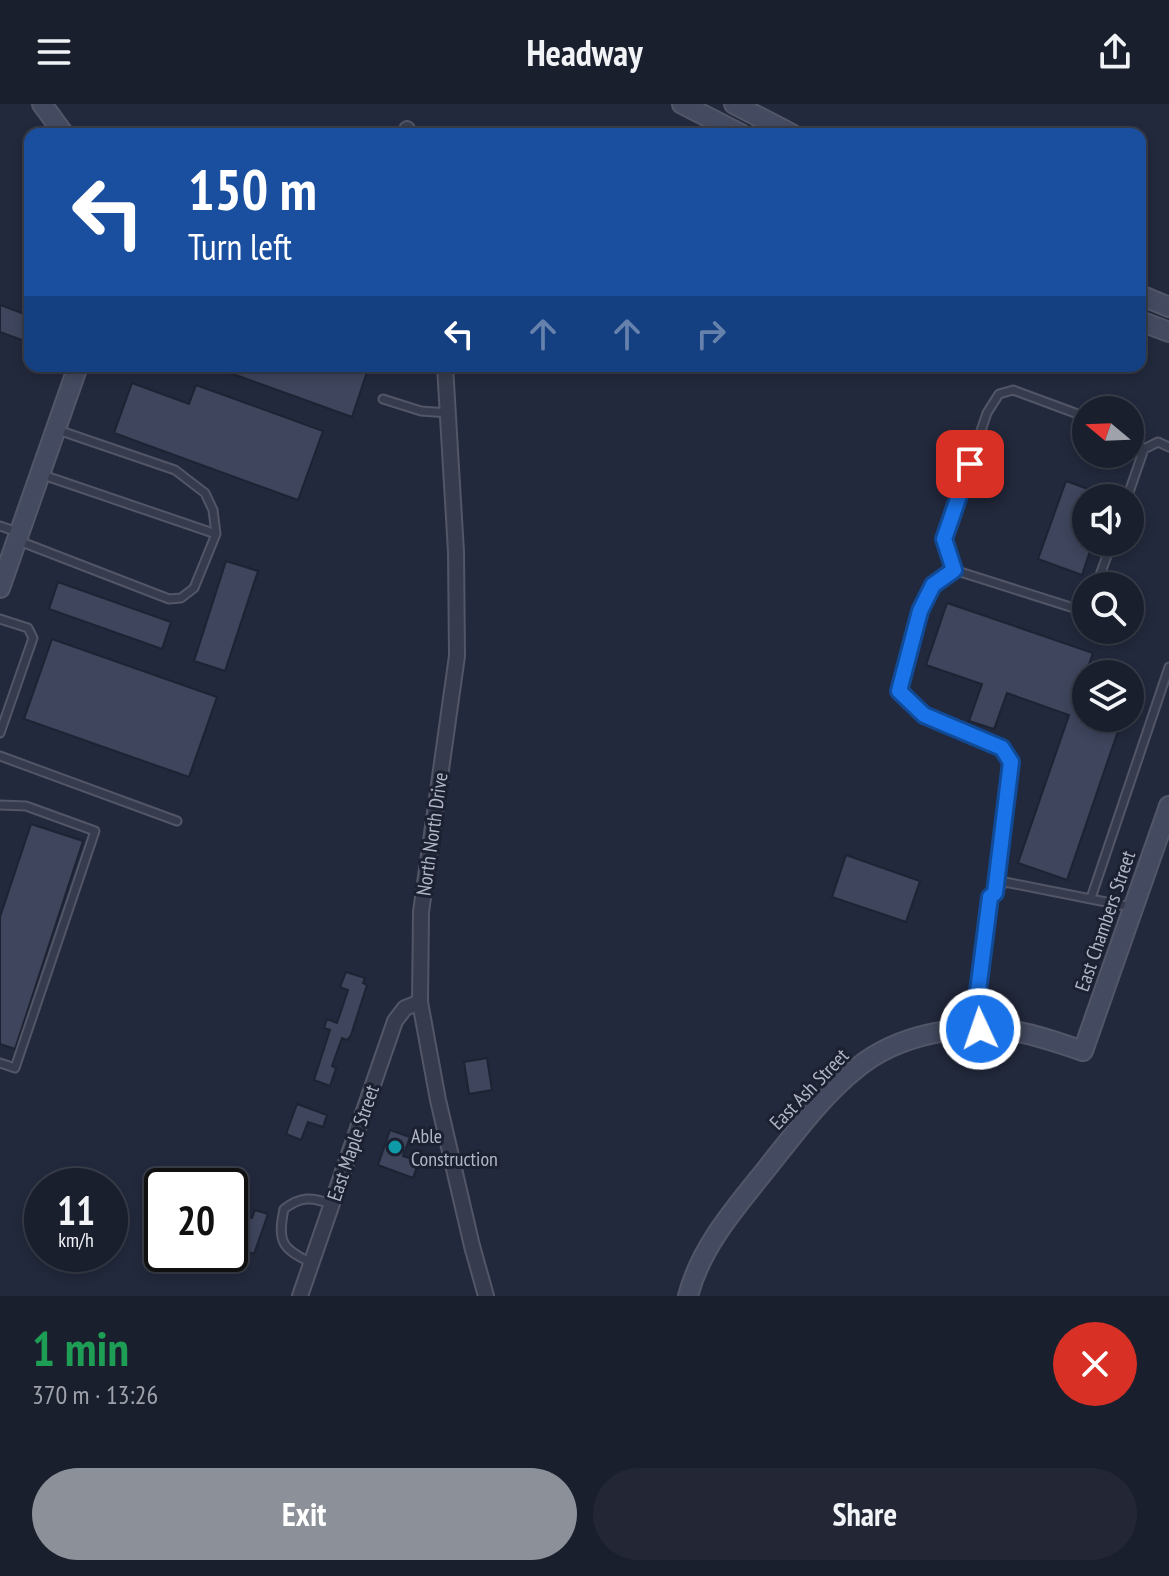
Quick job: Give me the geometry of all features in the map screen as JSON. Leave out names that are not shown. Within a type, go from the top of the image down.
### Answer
[{"type":"street","points":[[42,104],[60,128]]},
{"type":"street","points":[[682,104],[729,128]]},
{"type":"street","points":[[734,104],[780,128]]},
{"type":"street","points":[[1146,297],[1169,307]]},
{"type":"street","points":[[1146,323],[1169,332]]},
{"type":"street","points":[[0,588],[76,372]]},
{"type":"street","name":"North North Drive","points":[[445,372],[456,552],[457,656],[421,912],[420,1002],[441,1115],[486,1296]]},
{"type":"street","name":"East Chambers Street","points":[[1083,1051],[1169,806]]},
{"type":"street","name":"East Maple Street","points":[[300,1296],[395,1021],[405,1008],[420,1002]]},
{"type":"street","name":"East Ash Street","points":[[688,1296],[703,1255],[725,1221],[810,1114],[848,1076],[877,1054],[901,1043],[944,1032],[980,1029],[1030,1034],[1083,1051]]},
{"type":"lane","points":[[954,570],[944,539],[987,413],[999,394],[1013,390],[1072,412]]},
{"type":"lane","points":[[383,399],[421,411],[448,413]]},
{"type":"lane","points":[[0,526],[169,599],[181,598],[194,588],[216,534],[213,510],[205,493],[175,470],[56,430]]},
{"type":"lane","points":[[1144,449],[1158,442],[1169,447]]},
{"type":"lane","points":[[41,474],[216,534]]},
{"type":"lane","points":[[954,570],[1072,607]]},
{"type":"lane","points":[[954,570],[933,585],[920,611],[899,691],[924,715],[1002,748],[1011,762],[995,893]]},
{"type":"lane","points":[[0,619],[28,628],[33,638],[0,733]]},
{"type":"lane","points":[[1091,898],[1169,667]]},
{"type":"lane","points":[[0,756],[177,821]]},
{"type":"lane","points":[[0,817],[2,805],[26,806],[95,831],[15,1068],[0,1063]]},
{"type":"lane","points":[[980,1029],[978,991],[990,897],[1005,882],[1133,908]]},
{"type":"lane","points":[[312,1263],[288,1251],[282,1241],[284,1209],[298,1199],[314,1198],[332,1205]]},
{"type":"building","points":[[0,305],[24,314],[24,341],[0,332]]},
{"type":"building","points":[[228,372],[367,372],[352,417]]},
{"type":"building","points":[[132,383],[189,404],[196,385],[323,431],[298,500],[114,433]]},
{"type":"building","points":[[1066,481],[1074,484],[1072,556],[1088,556],[1083,572],[1074,572],[1038,559]]},
{"type":"building","points":[[226,561],[258,571],[225,671],[194,661]]},
{"type":"building","points":[[58,582],[171,622],[162,649],[49,609]]},
{"type":"building","points":[[947,603],[1093,653],[1090,660],[1072,660],[1072,732],[1118,732],[1067,880],[1018,863],[1069,715],[1007,693],[994,729],[969,721],[982,684],[926,665]]},
{"type":"building","points":[[52,639],[217,697],[189,777],[24,719]]},
{"type":"building","points":[[31,824],[83,841],[15,1049],[0,1044],[0,917]]},
{"type":"building","points":[[846,855],[920,881],[906,922],[832,897]]},
{"type":"building","points":[[346,972],[365,978],[363,983],[367,985],[351,1035],[347,1040],[342,1038],[332,1066],[336,1068],[330,1086],[314,1080],[330,1030],[324,1028],[327,1019],[337,1023],[348,990],[340,987]]},
{"type":"building","points":[[487,1058],[492,1090],[469,1094],[464,1062]]},
{"type":"building","points":[[297,1104],[327,1115],[323,1127],[308,1122],[301,1140],[286,1134]]},
{"type":"building","name":"Able Construction","points":[[390,1130],[410,1137],[403,1156],[419,1161],[413,1178],[378,1165]]},
{"type":"building","points":[[255,1210],[268,1214],[254,1254],[248,1252],[248,1217],[252,1218]]},
{"type":"place","name":"Able Construction","points":[[395,1147]]},
{"type":"route","points":[[970,464],[944,539],[954,570],[933,585],[920,611],[899,691],[924,715],[1002,748],[1011,762],[995,893],[990,897],[978,991],[980,1029]]}]
